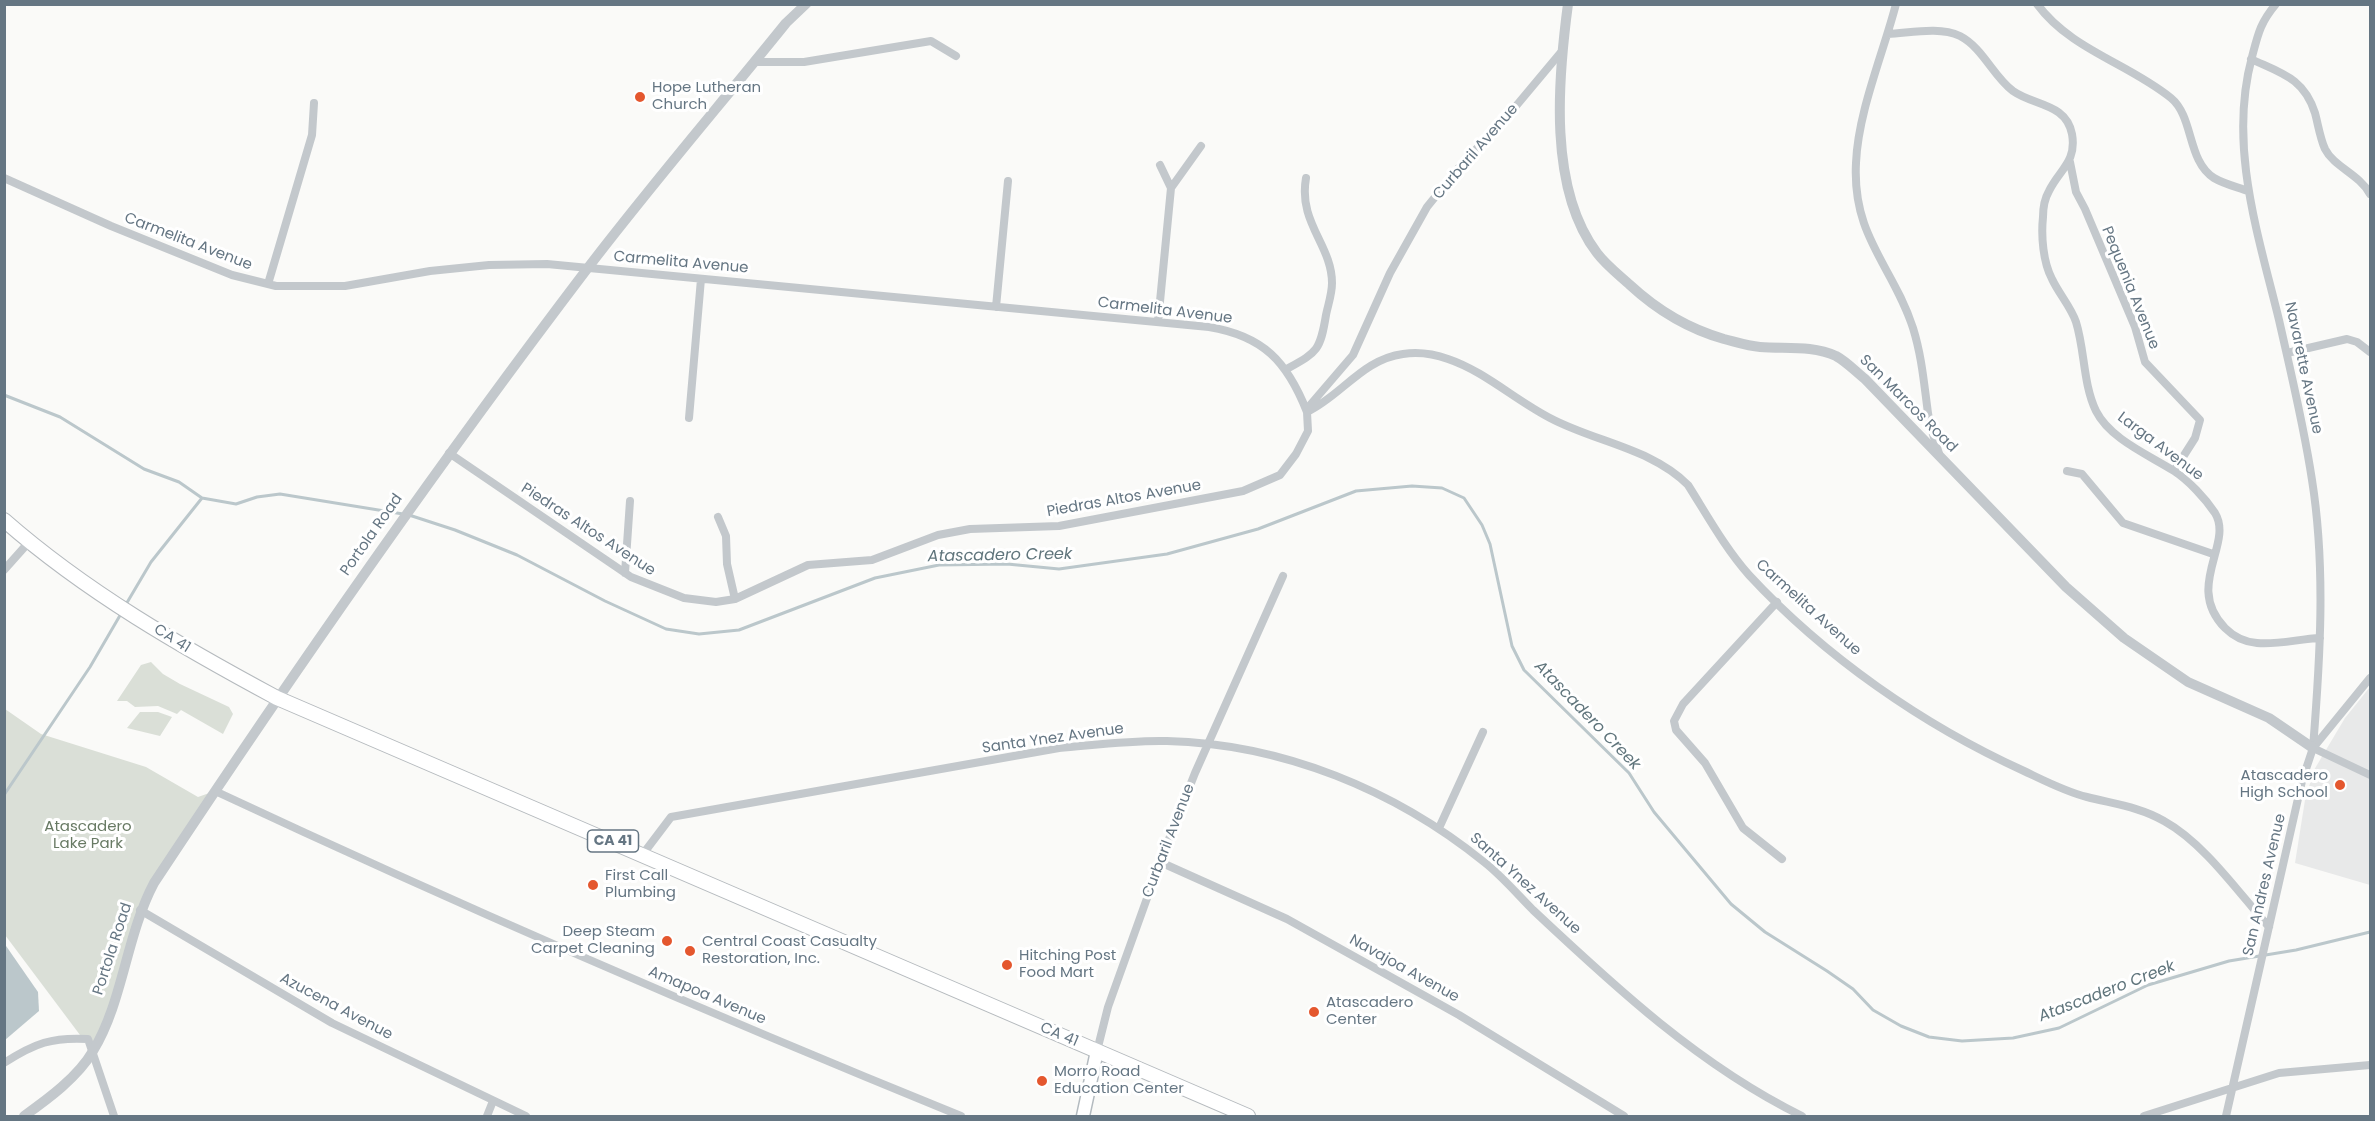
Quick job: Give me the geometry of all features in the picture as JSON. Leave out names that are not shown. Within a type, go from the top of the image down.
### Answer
[{"type":"main road","name":"CA 41","points":[[4,520],[29,542],[184,648],[277,698],[1248,1116]]},
{"type":"main road","name":"Curbaril Avenue","points":[[1083,1116],[1097,1051]]},
{"type":"street","name":"Portola Road","points":[[24,1116],[60,1087],[92,1053],[105,1028],[140,910],[154,883],[277,698],[449,453],[588,268],[786,23],[806,4]]},
{"type":"street","name":"San Marcos Road","points":[[1568,4],[1562,51],[1560,128],[1570,194],[1585,233],[1597,253],[1638,293],[1686,324],[1721,338],[1758,346],[1812,348],[1838,357],[1865,379],[2066,586],[2124,638],[2188,682],[2269,718],[2313,748]]},
{"type":"street","points":[[1896,4],[1860,131],[1856,164],[1857,196],[1870,243],[1903,303],[1916,335],[1924,369],[1928,414],[1940,457]]},
{"type":"street","points":[[2037,4],[2062,32],[2121,65],[2173,99],[2182,113],[2189,134],[2208,173],[2221,181],[2248,191]]},
{"type":"street","name":"Navarette Avenue","points":[[2276,4],[2260,25],[2244,84],[2242,138],[2248,191],[2287,353],[2313,482],[2320,638],[2313,748]]},
{"type":"street","points":[[1888,34],[1949,33],[1969,42],[2013,90],[2050,106],[2065,119],[2072,136],[2070,162]]},
{"type":"street","points":[[754,62],[804,62],[931,41],[956,56]]},
{"type":"street","name":"Curbaril Avenue","points":[[1307,412],[1316,396],[1353,355],[1390,273],[1427,207],[1562,51]]},
{"type":"street","points":[[2251,59],[2291,78],[2306,90],[2325,149],[2333,159],[2355,174],[2370,194]]},
{"type":"street","points":[[268,284],[312,135],[314,103]]},
{"type":"street","points":[[1158,322],[1172,188],[1201,146]]},
{"type":"street","name":"Pequenia Avenue","points":[[2070,162],[2076,192],[2135,327],[2145,362],[2199,420],[2195,438],[2174,471]]},
{"type":"street","name":"Larga Avenue","points":[[2070,162],[2049,190],[2043,217],[2045,259],[2050,278],[2076,320],[2091,394],[2098,414],[2116,433],[2152,460],[2174,471],[2216,515],[2218,534],[2207,588],[2211,607],[2230,633],[2239,639],[2256,643],[2320,638]]},
{"type":"street","points":[[1160,165],[1172,188]]},
{"type":"street","name":"Carmelita Avenue","points":[[4,178],[122,231],[232,275],[268,284],[299,288],[345,286],[430,271],[489,265],[547,264],[1227,329],[1246,336],[1265,348],[1285,370],[1298,390],[1307,412],[1323,405],[1364,370],[1385,357],[1418,353],[1446,358],[1550,418],[1647,457],[1675,473],[1688,485],[1734,556],[1829,650],[1941,728],[2023,771],[2084,797],[2134,807],[2172,825],[2196,844],[2269,927]]},
{"type":"street","points":[[1285,370],[1313,354],[1322,340],[1332,283],[1328,261],[1309,218],[1303,196],[1306,178]]},
{"type":"street","points":[[996,307],[1008,180]]},
{"type":"street","points":[[689,418],[700,279]]},
{"type":"street","points":[[2287,353],[2347,339],[2357,342],[2370,352]]},
{"type":"street","name":"Piedras Altos Avenue","points":[[449,453],[625,573],[656,589],[684,598],[716,602],[735,599],[808,565],[872,560],[938,535],[970,530],[1059,526],[1244,491],[1280,475],[1296,454],[1308,431],[1307,412]]},
{"type":"street","points":[[2067,471],[2082,474],[2122,523],[2213,554]]},
{"type":"street","points":[[625,573],[630,501]]},
{"type":"street","points":[[718,517],[726,536],[727,564],[735,599]]},
{"type":"street","points":[[4,570],[29,542]]},
{"type":"street","name":"Curbaril Avenue","points":[[1097,1051],[1108,1007],[1160,862],[1208,745],[1283,576]]},
{"type":"street","points":[[1778,602],[1683,704],[1674,721],[1676,730],[1705,763],[1743,828],[1782,859]]},
{"type":"street","name":"San Andres Avenue","points":[[2226,1116],[2302,781],[2313,748],[2370,678]]},
{"type":"street","points":[[1438,828],[1483,732]]},
{"type":"street","name":"Santa Ynez Avenue","points":[[643,854],[671,817],[1059,748],[1124,741],[1208,745],[1285,759],[1329,772],[1371,790],[1438,828],[1486,864],[1685,1044],[1765,1099],[1802,1116]]},
{"type":"street","points":[[2313,748],[2370,776]]},
{"type":"street","name":"Amapoa Avenue","points":[[214,791],[516,928],[799,1050],[961,1116]]},
{"type":"street","name":"Navajoa Avenue","points":[[1160,862],[1287,919],[1459,1015],[1624,1116]]},
{"type":"street","name":"Azucena Avenue","points":[[140,910],[332,1023],[526,1116]]},
{"type":"street","points":[[4,1063],[33,1045],[61,1037],[88,1040],[114,1116]]},
{"type":"street","points":[[2144,1116],[2279,1073],[2370,1065]]},
{"type":"street","points":[[487,1116],[493,1101]]},
{"type":"shaded area","name":"Atascadero High School","points":[[2370,687],[2370,885],[2295,863],[2305,800],[2314,770],[2345,718]]},
{"type":"shaded area","points":[[4,943],[38,992],[39,1011],[5,1040]]},
{"type":"green space","points":[[151,662],[163,674],[180,684],[229,707],[233,714],[223,734],[181,710],[177,714],[158,706],[135,707],[127,701],[117,701],[141,665]]},
{"type":"green space","name":"Atascadero Lake Park","points":[[5,709],[41,734],[146,767],[198,797],[215,791],[138,911],[115,997],[92,1051],[5,935]]},
{"type":"green space","points":[[140,712],[158,712],[172,717],[160,736],[127,728]]},
{"type":"waterway","name":"Atascadero Creek","points":[[4,395],[60,417],[144,469],[179,482],[202,498],[236,504],[257,497],[280,494],[403,514]]},
{"type":"waterway","name":"Atascadero Creek","points":[[409,515],[455,530],[517,555],[605,601],[666,629],[699,634],[739,630],[875,578],[939,565],[1007,564],[1059,569],[1167,554],[1258,529],[1356,491],[1412,486],[1442,488],[1464,498],[1482,525],[1490,544],[1512,646],[1524,670],[1629,773],[1654,812],[1731,904],[1765,932],[1853,989],[1873,1010],[1901,1026],[1929,1037],[1962,1041],[2013,1038],[2059,1028],[2148,985],[2229,961],[2296,950],[2370,932]]},
{"type":"waterway","points":[[125,606],[151,562],[202,498]]},
{"type":"waterway","points":[[4,795],[90,667],[122,612]]},
{"type":"place","name":"Hope Lutheran Church","points":[[640,97]]},
{"type":"place","name":"Atascadero High School","points":[[2340,785]]},
{"type":"place","name":"First Call Plumbing","points":[[593,885]]},
{"type":"place","name":"Deep Steam Carpet Cleaning","points":[[667,941]]},
{"type":"place","name":"Central Coast Casualty Restoration, Inc.","points":[[690,951]]},
{"type":"place","name":"Hitching Post Food Mart","points":[[1007,965]]},
{"type":"place","name":"Atascadero Center","points":[[1314,1012]]},
{"type":"place","name":"Morro Road Education Center","points":[[1042,1081]]}]
